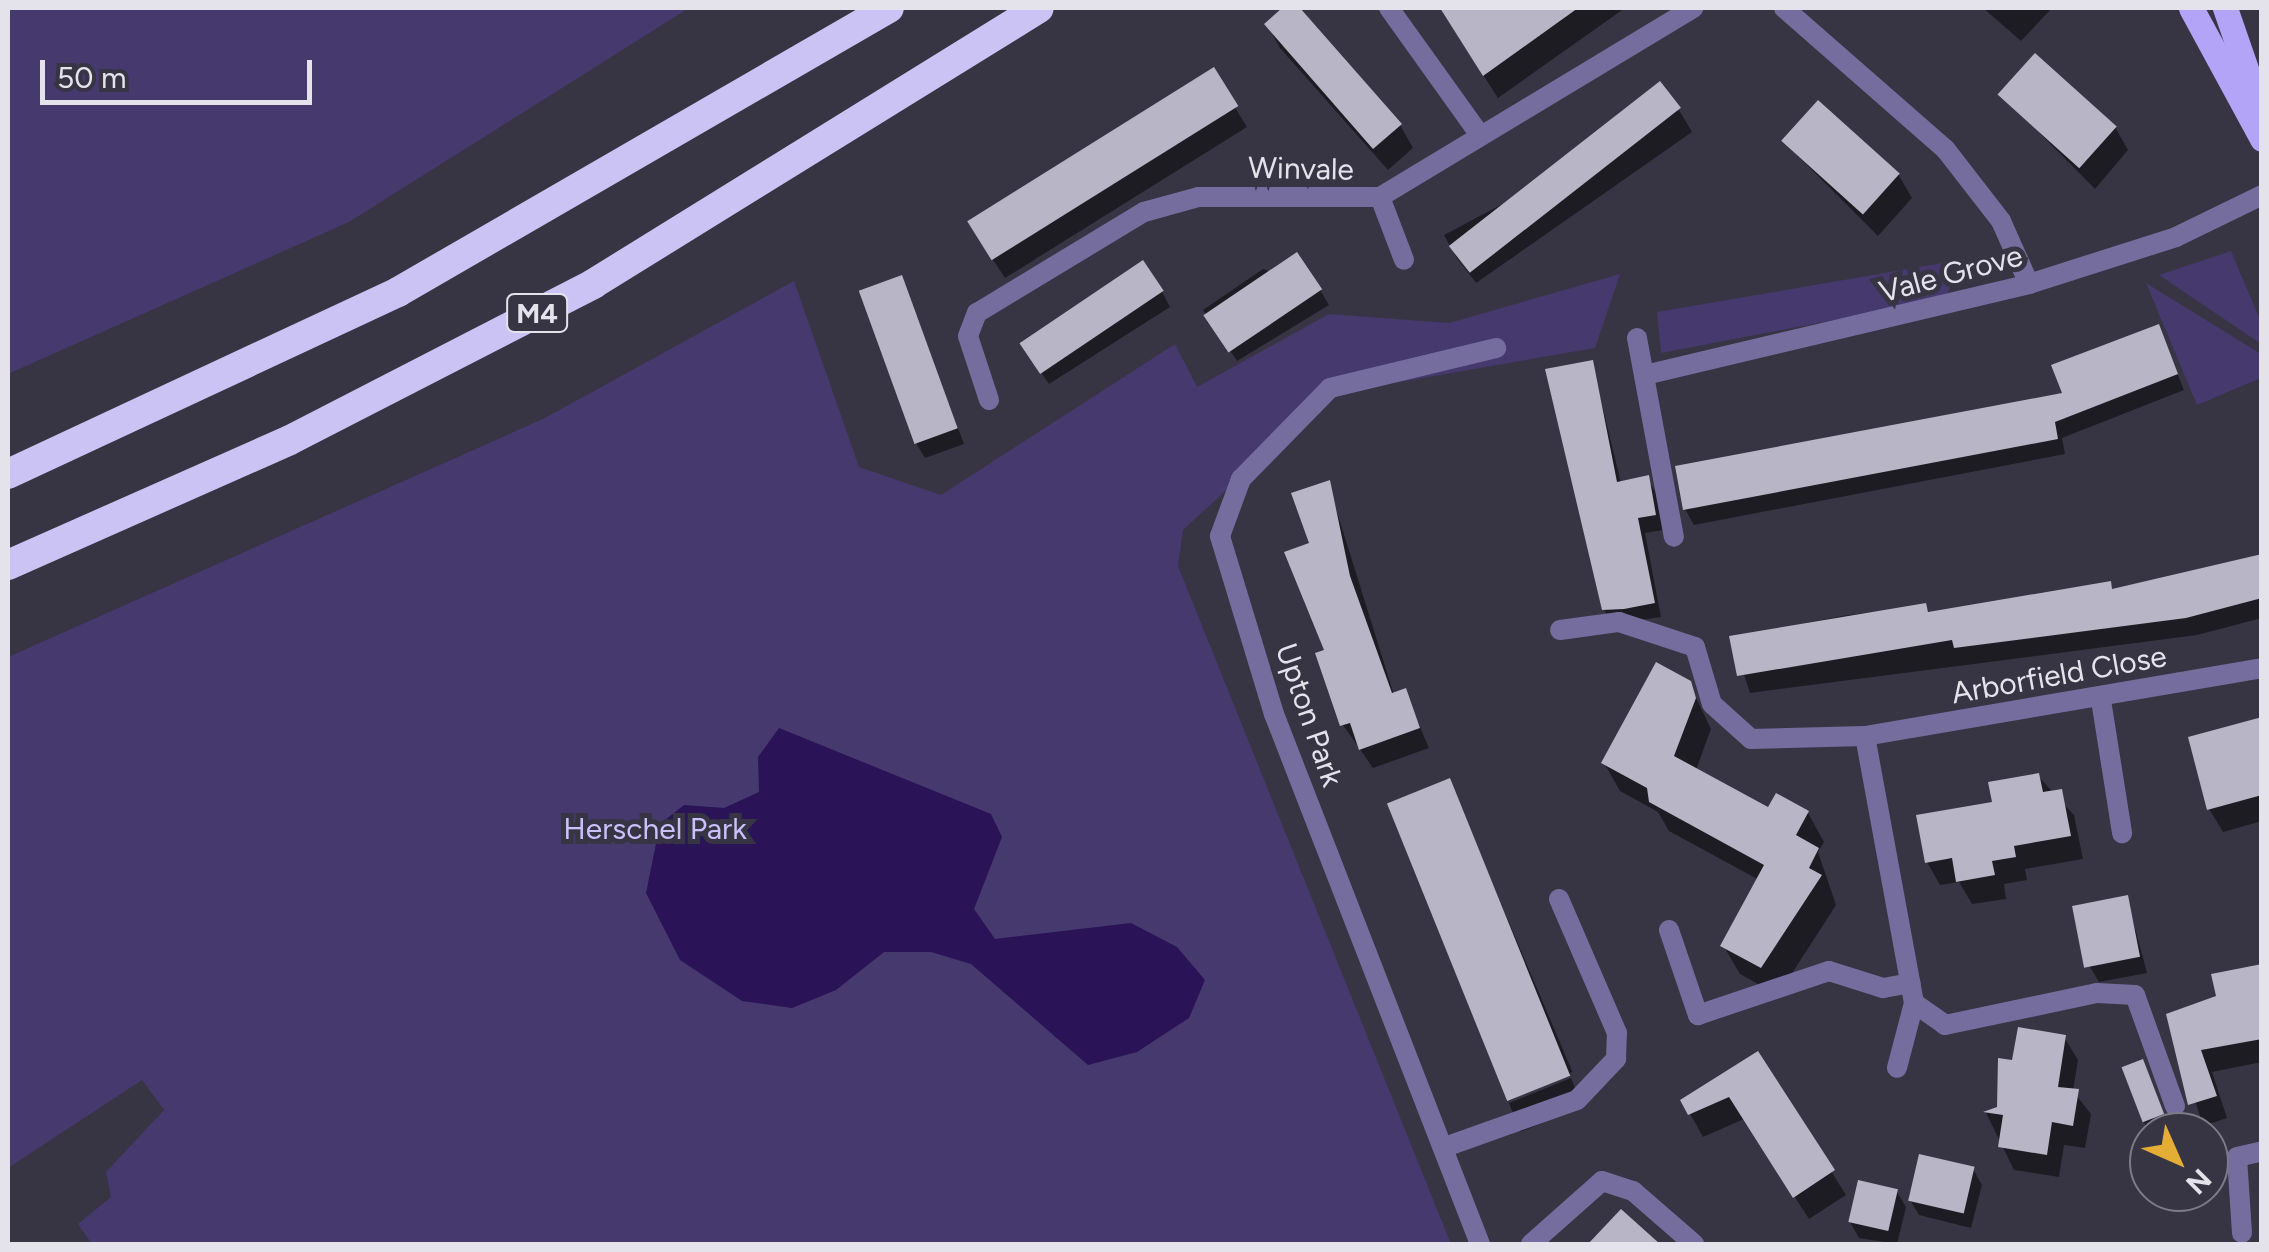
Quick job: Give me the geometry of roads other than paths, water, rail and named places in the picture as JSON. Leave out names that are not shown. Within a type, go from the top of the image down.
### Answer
[{"type":"highway","points":[[8,474],[398,292],[889,8]]},
{"type":"highway","name":"M4","points":[[8,565],[290,440],[592,284],[1038,8]]},
{"type":"main road","points":[[2191,8],[2262,139]]},
{"type":"main road","points":[[2226,8],[2262,113]]},
{"type":"street","points":[[1388,8],[1480,135]]},
{"type":"street","name":"Winvale","points":[[990,400],[968,336],[977,313],[1144,212],[1198,197],[1380,198],[1694,8]]},
{"type":"street","points":[[1792,9],[1946,150],[2000,221],[2030,284]]},
{"type":"street","name":"Vale Grove","points":[[1644,374],[2030,284],[2176,238],[2262,195]]},
{"type":"street","points":[[1380,198],[1404,260]]},
{"type":"street","points":[[1637,338],[1674,538]]},
{"type":"street","name":"Upton Park","points":[[1480,1244],[1274,714],[1220,536],[1241,479],[1330,388],[1496,348]]},
{"type":"street","name":"Arborfield Close","points":[[1560,630],[1619,622],[1694,647],[1712,704],[1751,739],[1865,736],[2101,700],[2262,668]]},
{"type":"street","points":[[2101,700],[2122,832]]},
{"type":"street","points":[[1865,736],[1913,993],[1897,1068]]},
{"type":"street","points":[[1445,1147],[1577,1100],[1616,1058],[1617,1032],[1559,899]]},
{"type":"street","points":[[1668,930],[1698,1015],[1829,971],[1913,993],[1945,1025],[2097,993],[2135,995],[2175,1106]]},
{"type":"street","points":[[2242,1233],[2236,1157],[2262,1151]]},
{"type":"street","points":[[1531,1244],[1602,1180],[1633,1191],[1694,1244]]},
{"type":"park label","name":"Herschel Park","points":[[655,829]]}]
